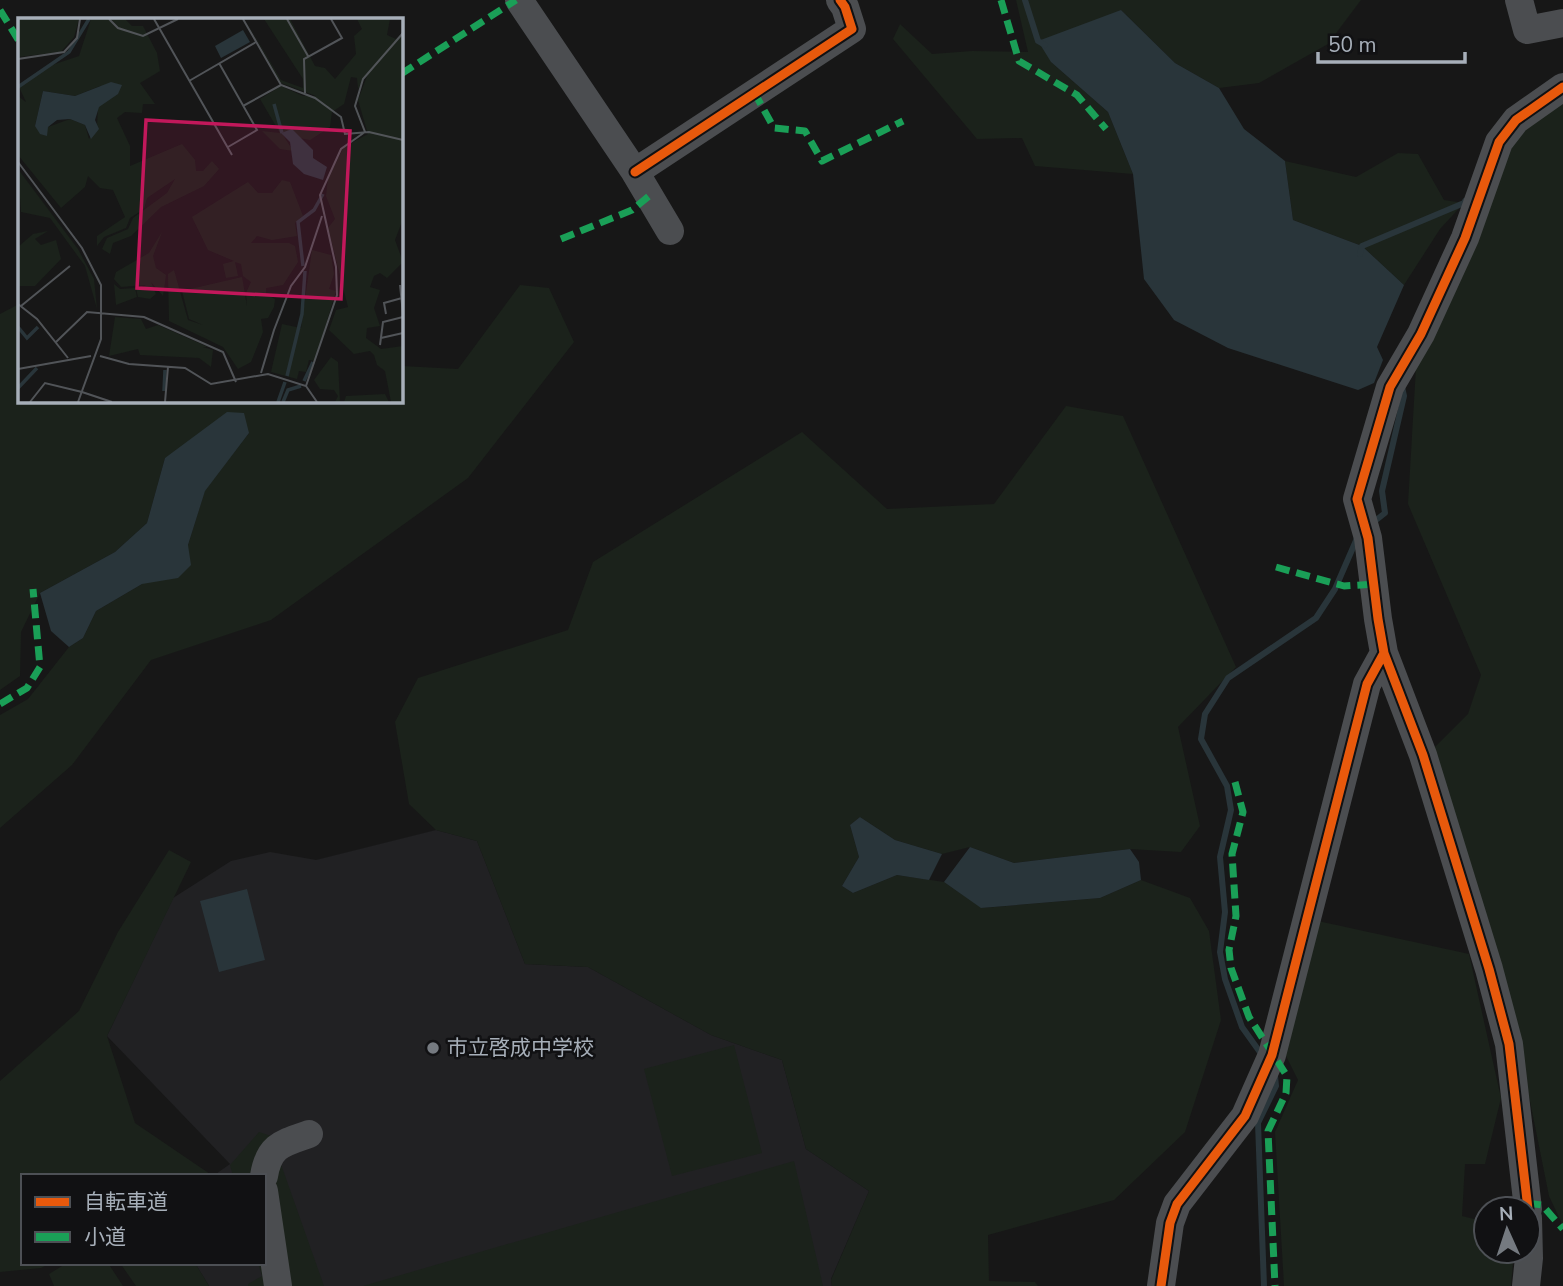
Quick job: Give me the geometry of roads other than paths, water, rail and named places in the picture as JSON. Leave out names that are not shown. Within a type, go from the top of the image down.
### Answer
[{"type":"street","points":[[519,0],[635,172],[670,232]]},
{"type":"street","points":[[635,172],[852,29],[840,0]]},
{"type":"street","points":[[1519,0],[1527,30],[1563,23]]},
{"type":"street","points":[[1526,1195],[1509,1044],[1489,969],[1423,755],[1384,653],[1366,530],[1357,499],[1393,381],[1421,334],[1465,238],[1499,142],[1516,120],[1563,87]]},
{"type":"street","points":[[1161,1286],[1170,1223],[1177,1204],[1245,1116],[1268,1065],[1367,684],[1384,653]]},
{"type":"street","points":[[264,1174],[267,1160],[280,1144],[309,1134]]},
{"type":"street","points":[[266,1205],[278,1286]]},
{"type":"street","points":[[1526,1286],[1529,1265]]},
{"type":"waterway","points":[[1025,0],[1038,41],[1045,45]]},
{"type":"waterway","points":[[1360,254],[1362,246],[1465,201]]},
{"type":"waterway","points":[[1371,524],[1385,513],[1382,491],[1404,396],[1402,387]]},
{"type":"waterway","points":[[1262,1055],[1242,1027],[1225,979],[1220,952],[1225,912],[1220,857],[1231,810],[1227,786],[1201,739],[1205,714],[1228,678],[1316,618],[1335,589],[1358,536]]},
{"type":"waterway","points":[[1264,1286],[1258,1123],[1276,1086],[1275,1076]]},
{"type":"place","name":"市立啓成中学校","points":[[433,1048]]}]
